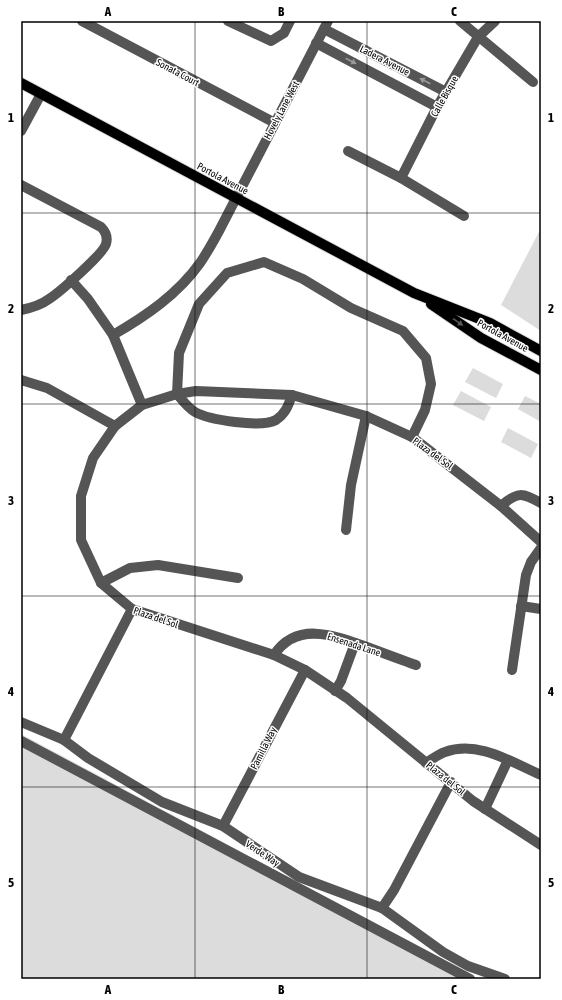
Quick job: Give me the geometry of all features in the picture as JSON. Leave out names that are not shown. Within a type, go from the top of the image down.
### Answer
[{"type":"main road","name":"Portola Avenue","points":[[21,83],[414,293],[481,338],[541,370]]},
{"type":"main road","name":"Portola Avenue","points":[[414,293],[490,323],[541,351]]},
{"type":"street","name":"Sonata Court","points":[[82,21],[275,122]]},
{"type":"street","points":[[228,21],[270,42],[284,33],[290,21]]},
{"type":"street","points":[[460,21],[533,82]]},
{"type":"street","name":"Calle Bisque","points":[[401,178],[437,107],[478,37],[495,21]]},
{"type":"street","name":"Hovely Lane West","points":[[113,335],[141,318],[174,293],[200,263],[326,25]]},
{"type":"street","name":"Ladera Avenue","points":[[326,25],[404,70],[446,92]]},
{"type":"street","name":"Ladera Avenue","points":[[316,43],[437,107]]},
{"type":"street","points":[[397,86],[404,70]]},
{"type":"street","points":[[21,131],[41,94]]},
{"type":"street","points":[[348,151],[401,178],[464,216]]},
{"type":"street","points":[[21,185],[101,227],[106,232],[108,239],[103,251],[50,299],[35,307],[21,310]]},
{"type":"street","points":[[292,395],[287,411],[275,420],[259,423],[216,419],[194,411],[177,394],[178,353],[199,304],[226,273],[264,262],[303,279],[351,308],[403,331],[426,358],[431,384],[425,410],[412,437]]},
{"type":"street","points":[[71,280],[88,299],[113,335],[142,405]]},
{"type":"street","points":[[21,380],[47,388],[115,426]]},
{"type":"street","name":"Plaza del Sol","points":[[541,542],[501,506],[412,437],[366,416],[292,395],[196,391],[177,394],[142,405],[115,426],[93,458],[81,496],[81,540],[101,583],[132,609],[274,655],[304,670],[335,691],[485,809],[541,845]]},
{"type":"street","points":[[346,530],[351,484],[366,416]]},
{"type":"street","points":[[501,506],[512,496],[518,494],[527,496],[541,503]]},
{"type":"street","points":[[512,670],[528,567],[541,548]]},
{"type":"street","points":[[101,583],[130,568],[158,565],[238,578]]},
{"type":"street","points":[[521,606],[541,609]]},
{"type":"street","points":[[64,740],[132,609]]},
{"type":"street","name":"Ensenada Lane","points":[[274,655],[286,643],[304,634],[332,634],[416,665]]},
{"type":"street","points":[[335,691],[341,681],[355,643]]},
{"type":"street","name":"Pamilla Way","points":[[223,826],[304,670]]},
{"type":"street","name":"Verde Way","points":[[21,722],[64,740],[88,758],[162,802],[223,826],[299,877],[382,908],[443,952],[468,966],[505,979]]},
{"type":"street","points":[[21,741],[470,979]]},
{"type":"street","points":[[426,762],[444,752],[470,747],[494,754],[541,775]]},
{"type":"street","points":[[485,809],[508,760]]},
{"type":"street","points":[[382,908],[394,890],[450,782]]},
{"type":"shaded area","points":[[541,228],[541,331],[501,305]]},
{"type":"shaded area","points":[[473,368],[503,384],[496,398],[465,382]]},
{"type":"shaded area","points":[[461,391],[491,407],[484,421],[453,405]]},
{"type":"shaded area","points":[[525,396],[541,404],[541,422],[518,409]]},
{"type":"shaded area","points":[[508,428],[538,444],[531,458],[501,442]]},
{"type":"shaded area","points":[[21,734],[479,979],[21,979]]}]
